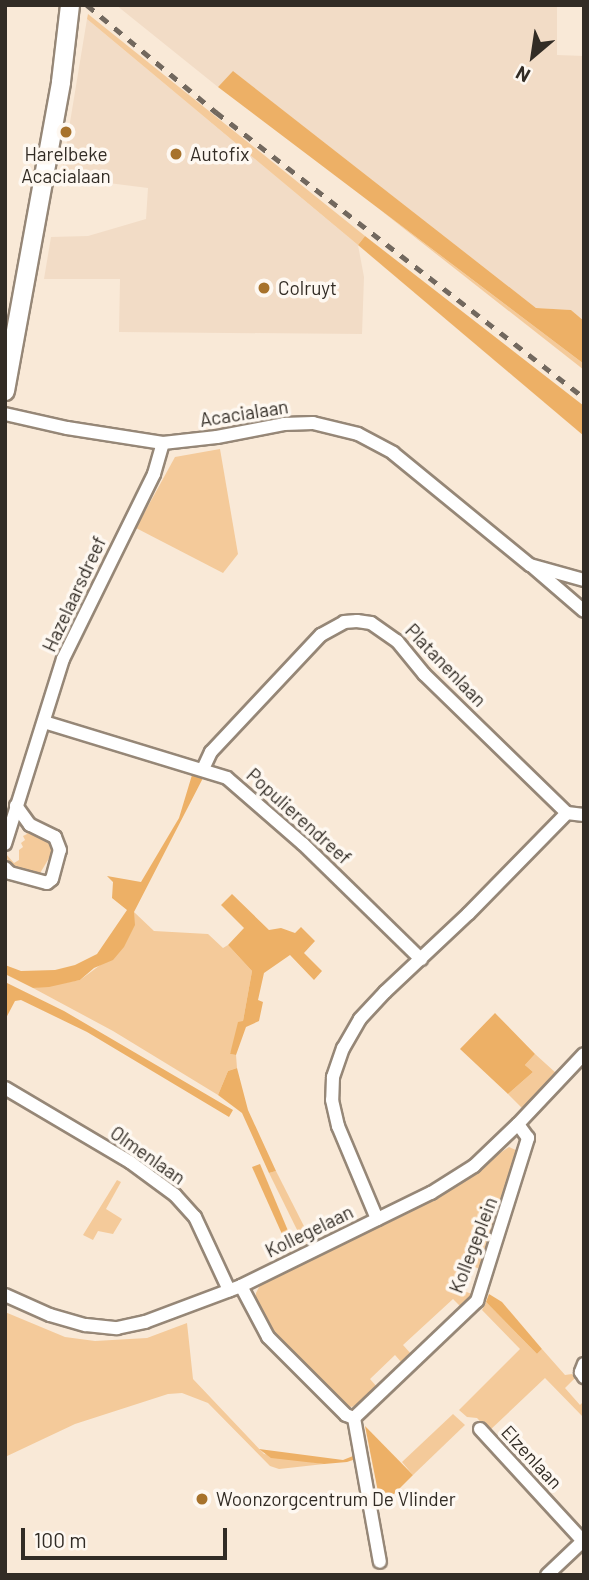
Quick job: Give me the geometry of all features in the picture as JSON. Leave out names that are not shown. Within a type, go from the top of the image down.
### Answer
[{"type":"street","points":[[5,391],[61,82],[70,5]]},
{"type":"street","name":"Acacialaan","points":[[5,414],[67,428],[163,443],[217,438],[284,424],[313,423],[358,434],[393,453],[584,611]]},
{"type":"street","name":"Hazelaarsdreef","points":[[5,844],[71,640],[154,474],[163,443]]},
{"type":"street","name":"Acacialaan","points":[[530,565],[584,580]]},
{"type":"street","name":"Platanenlaan","points":[[203,769],[211,752],[321,635],[344,622],[357,621],[378,626],[397,641],[424,674],[566,813]]},
{"type":"street","name":"Populierendreef","points":[[44,722],[203,769],[241,787],[421,959]]},
{"type":"street","points":[[5,869],[10,873],[47,883],[52,879],[60,850],[55,837],[30,825],[16,806]]},
{"type":"street","points":[[377,1219],[338,1126],[332,1100],[333,1077],[342,1048],[360,1019],[566,813],[584,815]]},
{"type":"street","name":"Kollegelaan","points":[[5,1295],[86,1325],[117,1328],[145,1322],[235,1288],[431,1193],[474,1166],[519,1125],[584,1054]]},
{"type":"street","name":"Olmenlaan","points":[[5,1088],[131,1162],[175,1195],[195,1217],[235,1288]]},
{"type":"street","name":"Kollegeplein","points":[[354,1419],[477,1301],[528,1138],[519,1125]]},
{"type":"street","points":[[235,1288],[268,1337],[346,1415],[354,1419],[380,1562]]},
{"type":"street","points":[[584,1364],[581,1372],[584,1377]]},
{"type":"street","name":"Elzenlaan","points":[[480,1429],[583,1541]]},
{"type":"street","points":[[547,1575],[583,1541]]},
{"type":"shaded area","points":[[116,5],[557,5],[557,55],[584,56],[584,321],[571,310],[536,308],[234,72],[218,87]]},
{"type":"shaded area","points":[[88,14],[365,236],[358,245],[87,19]]},
{"type":"shaded area","points":[[87,19],[358,245],[364,277],[362,334],[119,332],[120,279],[44,279],[51,237],[88,236],[146,219],[148,188],[61,177]]},
{"type":"shaded area","points":[[233,71],[536,308],[571,310],[584,321],[584,364],[218,87]]},
{"type":"shaded area","points":[[379,209],[584,364],[584,370]]},
{"type":"shaded area","points":[[365,236],[584,406],[584,436],[358,245]]},
{"type":"shaded area","points":[[220,449],[238,554],[223,573],[136,528],[175,457]]},
{"type":"shaded area","points":[[192,775],[203,778],[134,912],[135,925],[124,947],[113,960],[94,968],[80,980],[49,987],[33,988],[5,974],[5,965],[21,971],[55,970],[75,965],[97,954],[127,910],[112,898],[113,882],[107,876],[141,882],[179,818]]},
{"type":"shaded area","points":[[24,829],[47,838],[55,848],[39,875],[11,867],[8,862],[6,854],[14,863],[19,860],[19,850],[23,847],[21,843],[25,840],[23,836],[27,834]]},
{"type":"shaded area","points":[[232,894],[269,930],[281,928],[295,933],[301,927],[315,941],[304,953],[322,971],[314,980],[290,955],[264,973],[258,1000],[263,1002],[259,1021],[246,1027],[236,1055],[230,1054],[238,1022],[243,1021],[252,971],[228,945],[244,928],[221,905]]},
{"type":"shaded area","points":[[134,912],[154,931],[208,934],[223,948],[228,945],[252,971],[243,1021],[230,1054],[236,1055],[237,1068],[228,1071],[218,1095],[113,1031],[33,988],[80,980],[103,963]]},
{"type":"shaded area","points":[[5,982],[64,1011],[233,1110],[229,1117],[87,1032],[21,1000],[15,1001],[5,1020]]},
{"type":"shaded area","points":[[495,1013],[535,1054],[525,1065],[533,1072],[508,1094],[460,1049]]},
{"type":"shaded area","points":[[535,1054],[556,1073],[523,1109],[508,1094],[533,1072],[525,1065]]},
{"type":"shaded area","points":[[237,1068],[248,1110],[276,1171],[269,1173],[242,1113],[218,1095],[228,1071]]},
{"type":"shaded area","points":[[509,1147],[518,1151],[518,1155],[480,1269],[469,1265],[461,1290],[472,1294],[468,1302],[462,1308],[453,1299],[403,1345],[412,1355],[402,1363],[395,1355],[370,1379],[377,1387],[359,1406],[349,1407],[342,1404],[270,1328],[256,1302],[256,1293],[261,1283],[411,1212]]},
{"type":"shaded area","points":[[260,1164],[294,1245],[290,1252],[252,1167]]},
{"type":"shaded area","points":[[276,1171],[312,1242],[304,1244],[269,1173]]},
{"type":"shaded area","points":[[117,1180],[121,1182],[106,1209],[122,1219],[113,1234],[98,1231],[93,1240],[83,1235]]},
{"type":"shaded area","points":[[489,1294],[502,1302],[542,1349],[537,1354],[486,1302]]},
{"type":"shaded area","points":[[486,1302],[537,1354],[542,1349],[565,1375],[572,1374],[575,1378],[565,1388],[580,1405],[584,1401],[584,1418],[545,1378],[489,1431],[477,1418],[467,1417],[459,1410],[520,1349],[482,1310]]},
{"type":"shaded area","points":[[5,1312],[65,1337],[95,1341],[147,1338],[187,1323],[193,1379],[264,1454],[324,1464],[279,1469],[270,1466],[208,1403],[182,1393],[168,1394],[75,1424],[5,1457]]},
{"type":"shaded area","points":[[453,1414],[465,1425],[413,1475],[402,1462]]},
{"type":"shaded area","points":[[365,1426],[413,1475],[381,1507]]},
{"type":"shaded area","points":[[259,1449],[343,1460],[353,1456],[353,1460],[324,1464],[271,1458]]},
{"type":"railway","points":[[87,5],[216,112],[584,397]]},
{"type":"place","name":"Harelbeke Acacialaan","points":[[66,132]]},
{"type":"place","name":"Autofix","points":[[176,154]]},
{"type":"place","name":"Colruyt","points":[[264,288]]},
{"type":"place","name":"Woonzorgcentrum De Vlinder","points":[[202,1499]]}]
